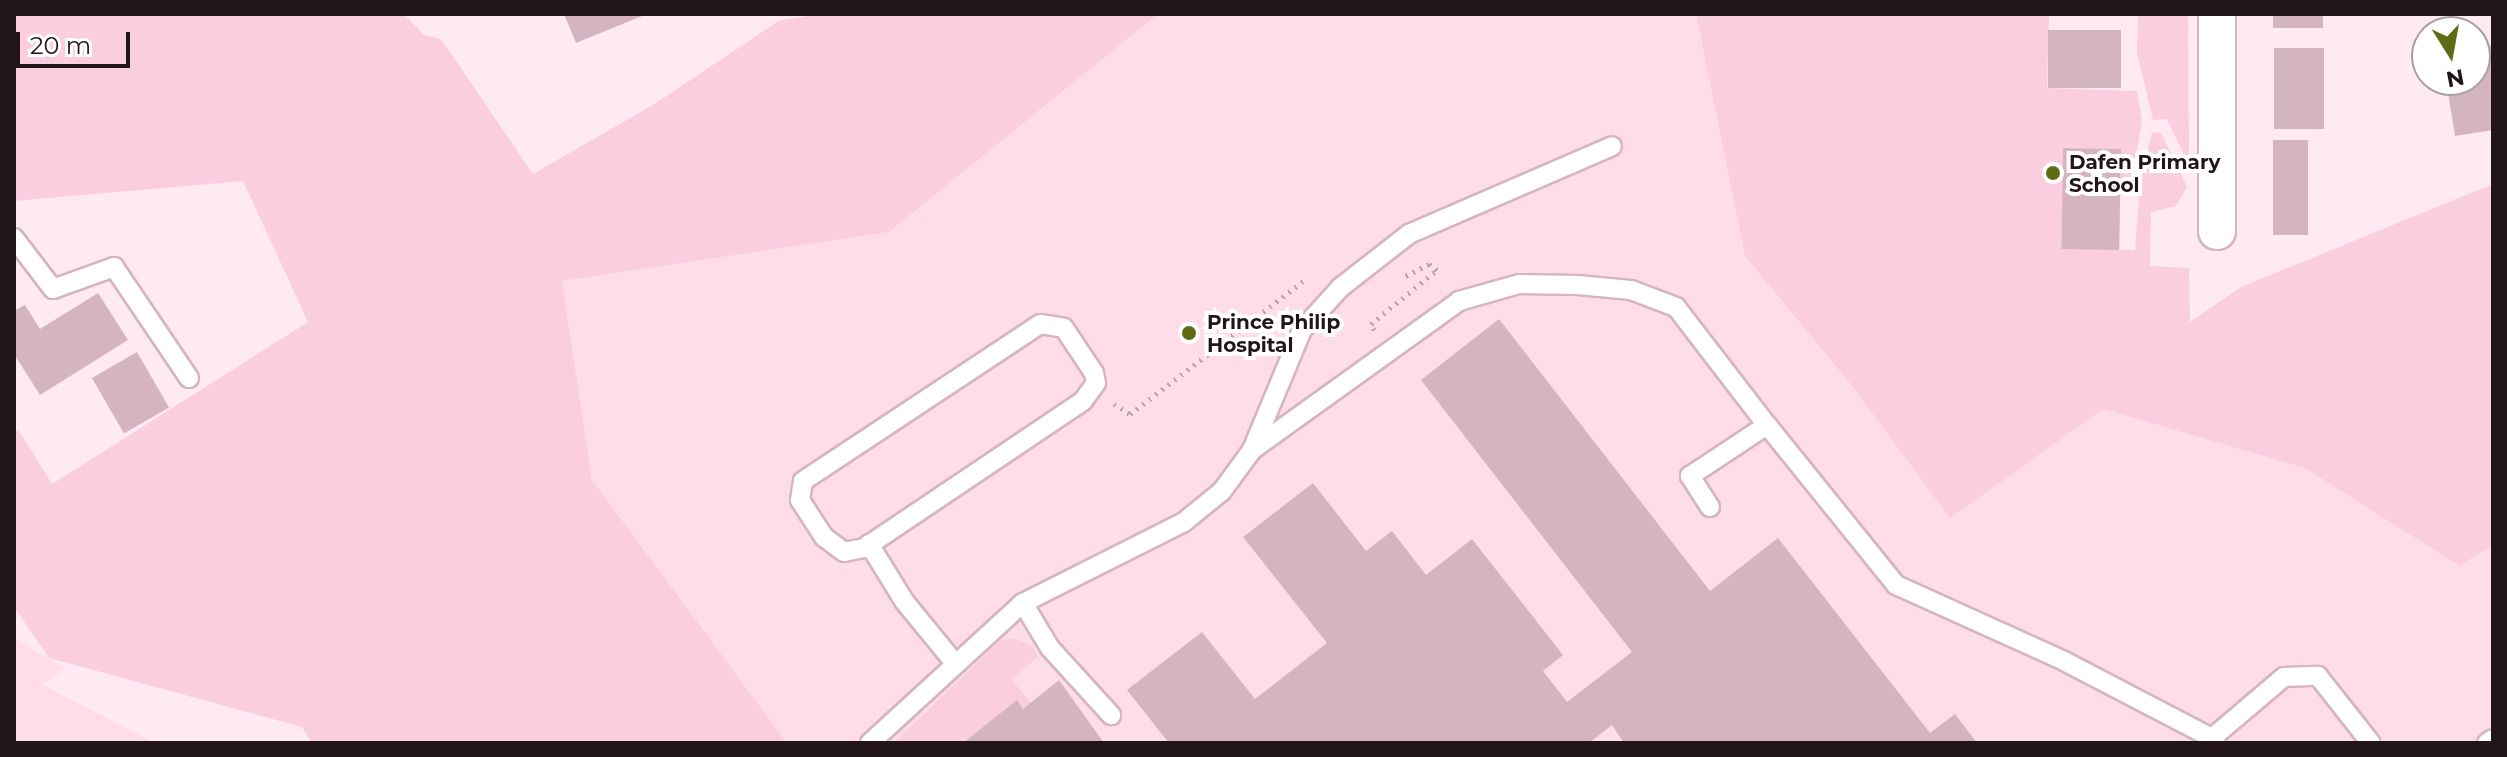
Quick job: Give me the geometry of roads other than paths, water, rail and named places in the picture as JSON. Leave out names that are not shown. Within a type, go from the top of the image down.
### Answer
[{"type":"street","points":[[2217,14],[2217,231]]},
{"type":"lane","points":[[870,743],[954,662],[1023,603],[1184,522],[1222,491],[1252,450],[1302,330],[1341,287],[1409,234],[1535,184],[1612,146]]},
{"type":"lane","points":[[14,238],[53,289],[114,267],[189,378]]},
{"type":"lane","points":[[1252,450],[1459,301],[1519,284],[1631,290],[1676,307],[1896,585],[2064,661],[2214,741],[2284,677],[2318,676],[2371,743]]},
{"type":"lane","points":[[1040,324],[1064,328],[1094,373],[1093,391],[869,544],[844,552],[824,537],[800,500],[803,481],[818,466],[1040,324]]},
{"type":"lane","points":[[1710,507],[1690,476],[1767,425]]},
{"type":"lane","points":[[869,544],[904,601],[954,662]]},
{"type":"lane","points":[[1023,603],[1050,648],[1111,715]]},
{"type":"lane","points":[[2487,743],[2493,739]]},
{"type":"place","name":"Dafen Primary School","points":[[2053,173]]},
{"type":"place","name":"Prince Philip Hospital","points":[[1189,333]]}]
